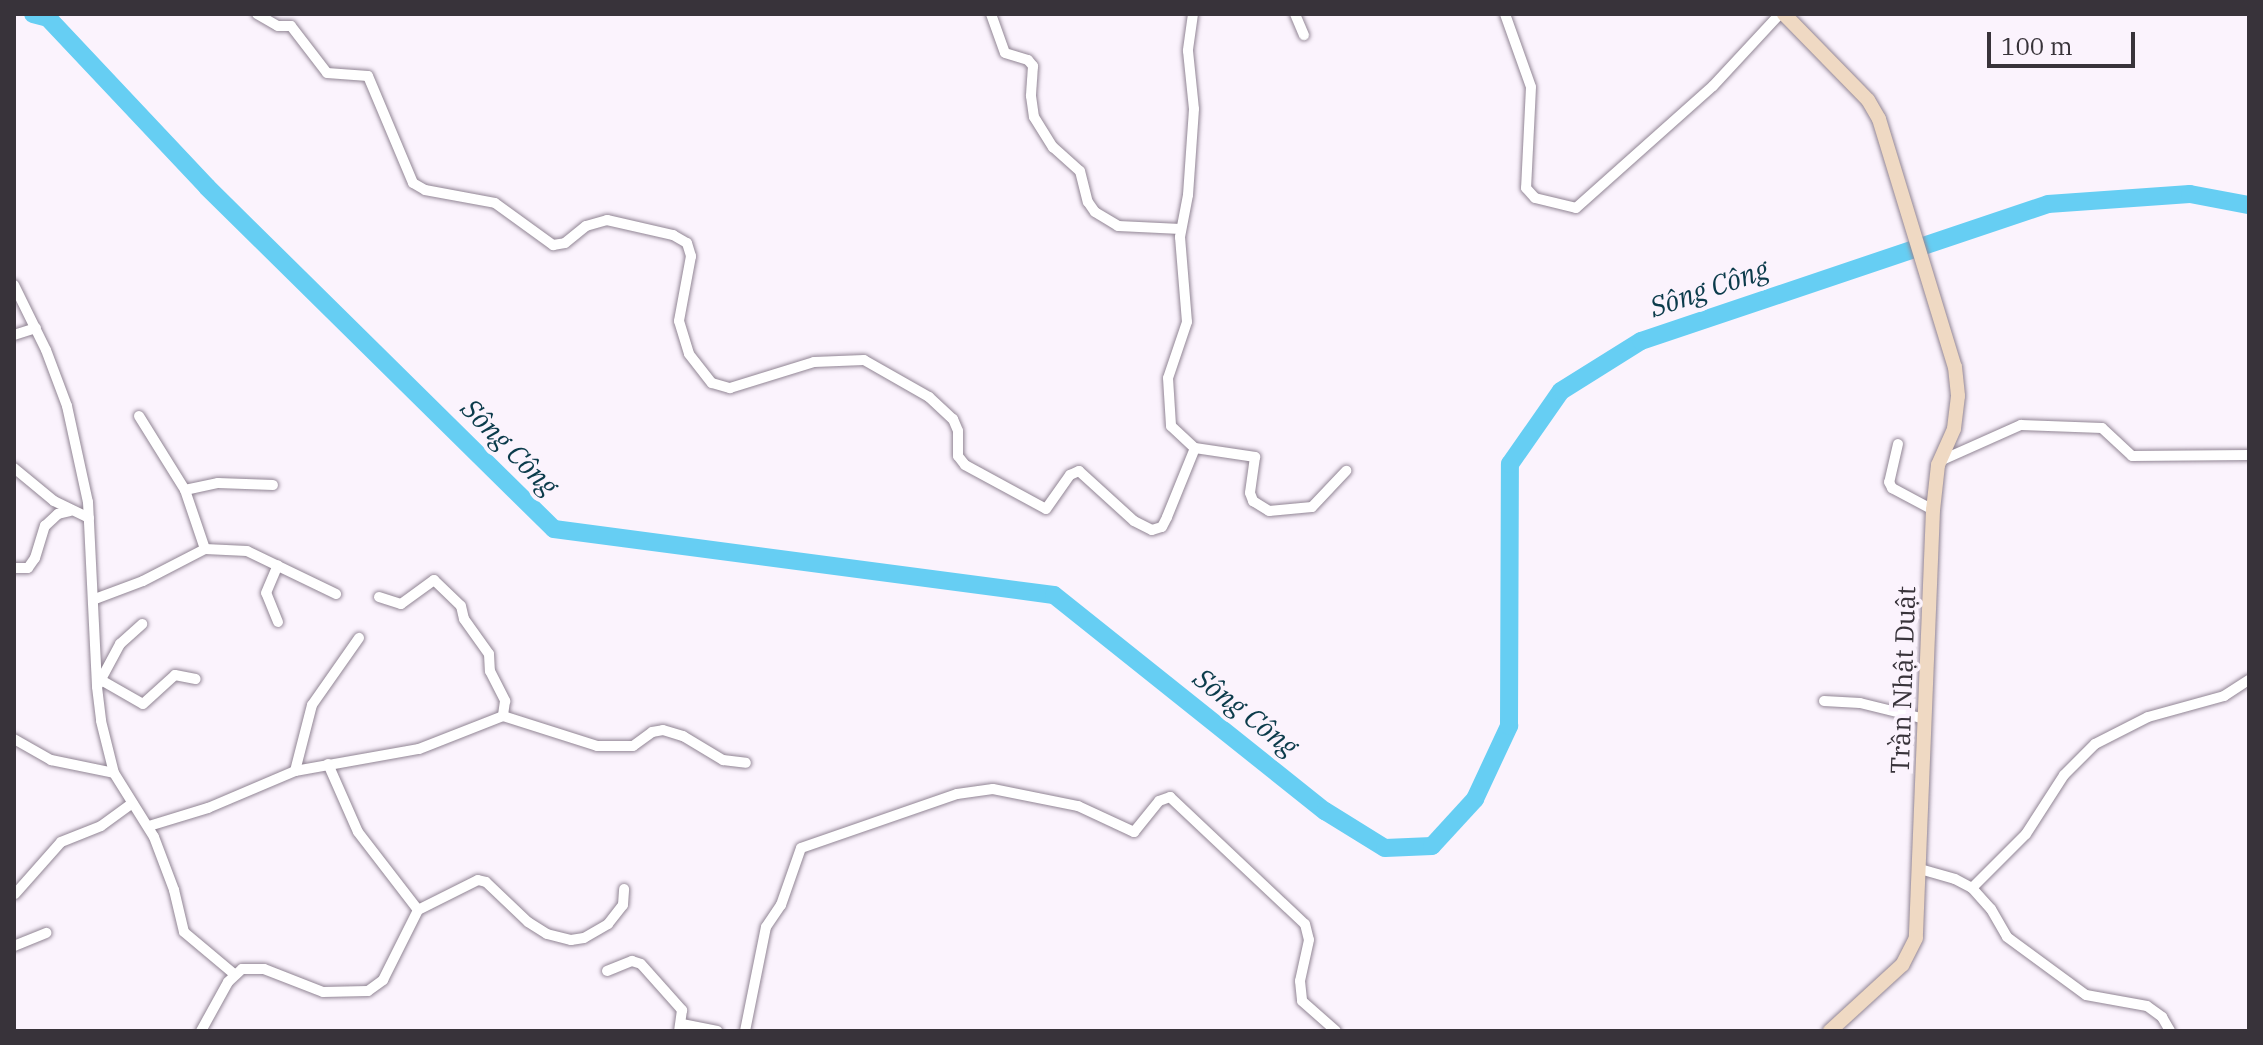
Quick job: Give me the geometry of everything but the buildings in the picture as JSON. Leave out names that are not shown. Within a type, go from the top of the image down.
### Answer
[{"type":"main road","name":"Trần Nhật Duật","points":[[1782,14],[1868,100],[1879,119],[1955,367],[1958,396],[1954,429],[1940,461],[1933,510],[1920,869],[1912,950],[1902,965],[1830,1031]]},
{"type":"street","points":[[257,14],[278,26],[291,26],[327,73],[368,76],[413,183],[425,190],[495,203],[553,245],[565,243],[586,226],[607,220],[673,235],[687,243],[691,256],[679,321],[689,354],[712,383],[730,388],[814,362],[864,360],[929,397],[953,419],[958,431],[958,456],[965,465],[1046,509],[1070,475],[1079,471],[1134,521],[1152,530],[1162,527],[1195,448]]},
{"type":"street","points":[[991,14],[1005,53],[1028,60],[1033,66],[1031,96],[1034,117],[1053,147],[1080,171],[1088,202],[1095,212],[1118,226],[1181,229]]},
{"type":"street","points":[[1193,14],[1188,51],[1193,99],[1192,138],[1188,195],[1181,229],[1187,322],[1167,387],[1171,426],[1195,448],[1255,457],[1250,493],[1253,501],[1269,511],[1308,509],[1346,471]]},
{"type":"street","points":[[1295,14],[1304,35]]},
{"type":"street","points":[[1505,14],[1531,87],[1526,188],[1535,198],[1576,208],[1713,86],[1782,14]]},
{"type":"street","points":[[14,285],[36,328],[67,406],[89,518],[101,721],[114,773],[149,826],[174,890],[184,932],[234,974]]},
{"type":"street","points":[[14,335],[36,328]]},
{"type":"street","points":[[139,416],[185,490],[205,549]]},
{"type":"street","points":[[1940,461],[2021,425],[2102,428],[2132,456],[2249,455]]},
{"type":"street","points":[[1898,444],[1889,482],[1892,488],[1933,510]]},
{"type":"street","points":[[14,468],[70,511],[89,518]]},
{"type":"street","points":[[185,490],[218,483],[273,485]]},
{"type":"street","points":[[14,568],[28,568],[45,526],[58,514],[70,511]]},
{"type":"street","points":[[95,599],[143,581],[205,549],[247,551],[336,594]]},
{"type":"street","points":[[278,565],[266,593],[278,622]]},
{"type":"street","points":[[379,597],[401,604],[434,580],[461,606],[464,619],[489,654],[490,671],[505,701],[503,716]]},
{"type":"street","points":[[99,683],[120,644],[142,624]]},
{"type":"street","points":[[295,771],[312,705],[359,638]]},
{"type":"street","points":[[99,683],[143,704],[175,675],[196,679]]},
{"type":"street","points":[[1972,888],[2026,834],[2064,775],[2095,744],[2148,717],[2224,696],[2249,680]]},
{"type":"street","points":[[1824,701],[1860,703],[1925,719]]},
{"type":"street","points":[[149,826],[208,808],[295,771],[419,749],[503,716],[597,746],[633,746],[652,732],[663,730],[683,736],[723,760],[746,763]]},
{"type":"street","points":[[14,739],[51,760],[114,773]]},
{"type":"street","points":[[328,764],[358,832],[418,910]]},
{"type":"street","points":[[745,1031],[766,927],[781,905],[801,848],[957,794],[993,789],[1078,806],[1134,832],[1159,801],[1170,797],[1305,924],[1309,940],[1300,981],[1302,1001],[1336,1031]]},
{"type":"street","points":[[15,894],[61,842],[101,826],[133,803]]},
{"type":"street","points":[[1920,869],[1955,879],[1972,888],[1991,909],[2007,937],[2086,995],[2147,1006],[2162,1017],[2170,1031]]},
{"type":"street","points":[[201,1031],[234,974],[253,967],[323,992],[368,991],[383,980],[418,910],[482,879],[528,922],[547,934],[571,940],[584,938],[608,924],[623,905],[624,889]]},
{"type":"street","points":[[14,946],[46,933]]},
{"type":"street","points":[[607,971],[632,961],[641,964],[679,1005],[680,1027],[717,1031]]},
{"type":"waterway","name":"Sông Công","points":[[33,14],[48,18],[207,187],[554,529],[1054,595],[1325,811],[1385,848],[1432,846],[1475,799],[1509,726],[1510,464],[1561,391],[1641,341],[2048,204],[2190,194],[2249,205]]}]
